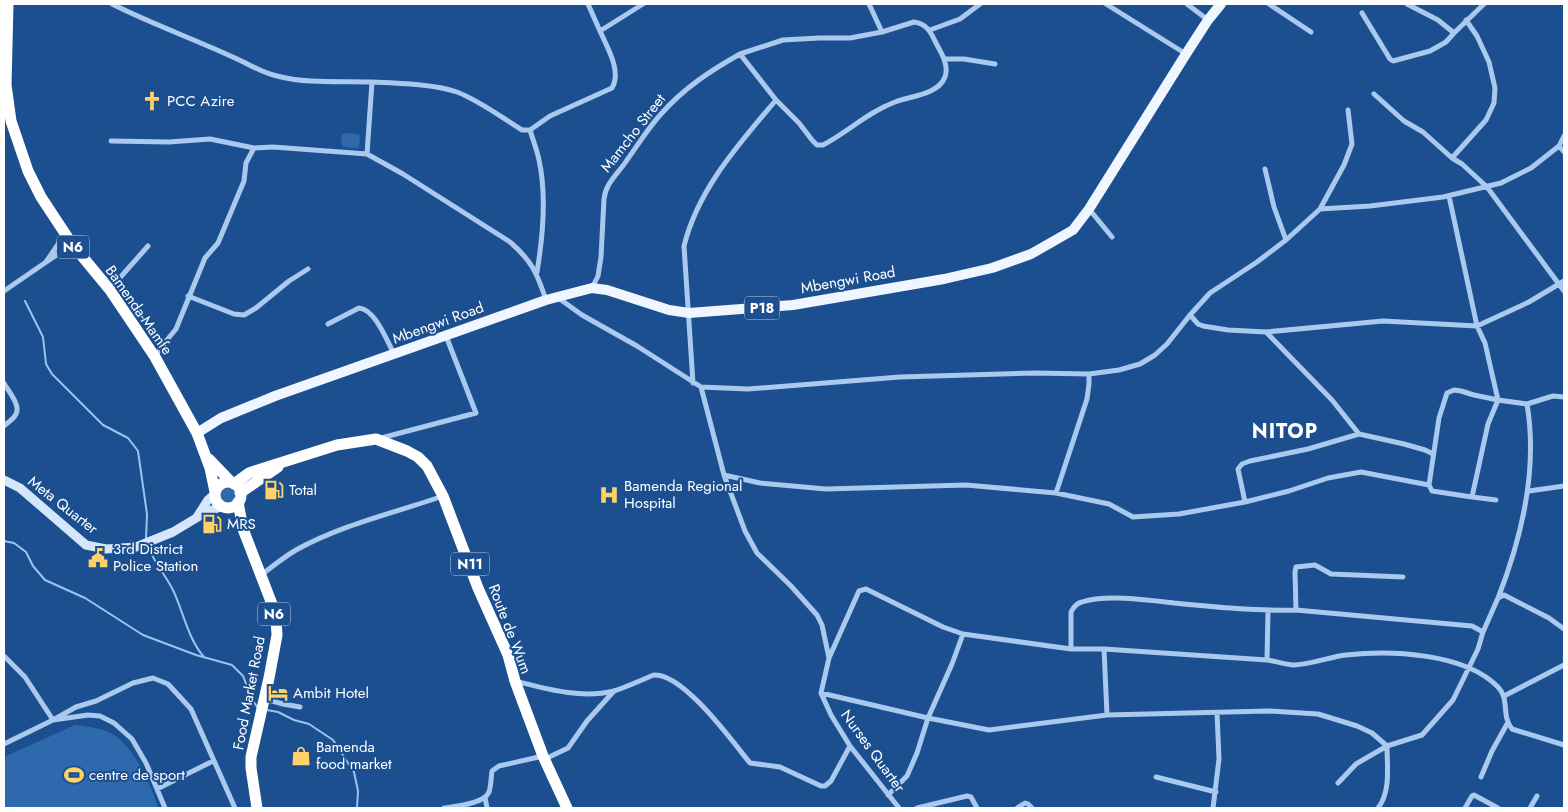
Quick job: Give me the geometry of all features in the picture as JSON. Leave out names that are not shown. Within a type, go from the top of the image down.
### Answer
[{"type":"highway","name":"Bamenda-Mamfe","points":[[6,9],[6,85],[11,121],[28,171],[41,197],[72,244],[110,290],[155,357],[197,433],[207,457],[215,493]]},
{"type":"highway","name":"Route de Wum","points":[[236,490],[282,463],[337,445],[364,440],[376,439],[418,457],[427,466],[443,496],[478,588],[508,655],[515,681],[544,758],[568,808]]},
{"type":"highway","name":"Bamenda-Mamfe","points":[[207,457],[236,490]]},
{"type":"highway","points":[[215,493],[220,485],[228,482],[236,490],[231,507],[222,506]]},
{"type":"highway","name":"Food Market Road","points":[[236,490],[243,529],[272,604],[277,635],[251,757],[250,768],[257,808]]},
{"type":"highway","name":"N6","points":[[215,493],[217,501],[222,506]]},
{"type":"highway","name":"Food Market Road","points":[[222,506],[233,514],[243,529]]},
{"type":"main road","name":"Mbengwi Road","points":[[197,433],[221,418],[275,396],[551,299],[592,288],[607,290],[669,310],[689,313],[793,305],[944,279],[992,268],[1031,254],[1073,230],[1089,209],[1186,54],[1220,4]]},
{"type":"main road","name":"Meta Quarter","points":[[4,480],[20,488],[86,545],[106,549],[136,547],[173,532],[196,518],[222,506]]},
{"type":"main road","points":[[196,518],[215,493]]},
{"type":"street","points":[[112,4],[235,58],[264,73],[289,79],[372,82],[422,86],[456,92],[470,98],[522,130],[530,130],[550,116],[612,88],[615,83],[616,74],[610,55],[588,4]]},
{"type":"street","points":[[600,31],[643,4]]},
{"type":"street","points":[[869,4],[882,32]]},
{"type":"street","points":[[740,54],[776,100],[799,123],[812,140],[817,144],[823,145],[875,111],[937,87],[945,76],[946,68],[944,59],[930,30],[960,20],[980,4]]},
{"type":"street","points":[[1106,4],[1186,54]]},
{"type":"street","points":[[1187,4],[1208,20]]},
{"type":"street","points":[[1269,4],[1311,32]]},
{"type":"street","points":[[1407,4],[1438,20],[1454,32]]},
{"type":"street","points":[[1362,13],[1393,61],[1430,51],[1446,42],[1484,4]]},
{"type":"street","points":[[1452,158],[1486,120],[1494,103],[1495,88],[1489,62],[1477,36],[1466,20]]},
{"type":"street","name":"Mamcho Street","points":[[592,288],[599,270],[605,190],[609,182],[661,114],[683,92],[704,75],[740,54],[782,40],[850,38],[882,32],[914,22],[920,23],[930,30]]},
{"type":"street","points":[[944,59],[964,59],[995,64]]},
{"type":"street","points":[[367,154],[372,82]]},
{"type":"street","points":[[1374,94],[1404,121],[1422,132],[1452,158],[1462,164],[1487,187],[1564,290]]},
{"type":"street","points":[[693,382],[689,313],[685,283],[684,246],[688,230],[700,203],[721,169],[735,149],[776,100]]},
{"type":"street","points":[[111,141],[169,142],[210,139],[254,148],[273,147],[367,154],[403,174],[510,242],[521,251],[537,272],[551,299],[662,361],[701,386],[748,389],[959,374],[1089,374],[1119,370],[1140,364],[1155,355],[1167,344],[1210,293],[1286,240],[1320,209],[1344,166],[1352,144],[1348,110]]},
{"type":"street","points":[[530,130],[539,160],[542,179],[543,221],[537,272]]},
{"type":"street","points":[[1320,209],[1378,206],[1449,196],[1501,183],[1531,168],[1559,146],[1564,136]]},
{"type":"street","points":[[1559,146],[1564,152]]},
{"type":"street","points":[[155,357],[176,329],[205,258],[218,243],[244,181],[246,163],[254,148]]},
{"type":"street","points":[[1265,169],[1274,207],[1286,240]]},
{"type":"street","points":[[1449,196],[1477,326],[1485,343],[1498,400],[1488,424],[1472,497]]},
{"type":"street","points":[[1089,209],[1112,237]]},
{"type":"street","points":[[43,266],[66,233]]},
{"type":"street","points":[[4,292],[72,244]]},
{"type":"street","points":[[110,290],[148,246]]},
{"type":"street","points":[[188,296],[234,314],[244,315],[256,308],[289,281],[308,270]]},
{"type":"street","points":[[1190,315],[1198,324],[1203,326],[1228,330],[1266,332],[1383,321],[1477,326],[1529,302],[1564,281]]},
{"type":"street","points":[[328,324],[359,308],[364,308],[375,318],[394,354]]},
{"type":"street","points":[[1266,332],[1332,400],[1359,434]]},
{"type":"street","points":[[376,439],[476,413],[446,335]]},
{"type":"street","points":[[1056,493],[1087,399],[1090,384],[1089,374]]},
{"type":"street","points":[[4,383],[17,406],[16,414],[4,426]]},
{"type":"street","points":[[701,386],[724,475],[745,531],[757,553],[792,586],[817,615],[822,625],[829,658]]},
{"type":"street","points":[[1496,500],[1432,491],[1429,485],[1439,418],[1447,394],[1454,390],[1474,396],[1527,404],[1553,396],[1564,396]]},
{"type":"street","points":[[1338,782],[1356,764],[1387,746],[1422,735],[1453,700],[1478,649],[1517,543],[1529,491],[1530,422],[1527,404]]},
{"type":"street","points":[[1245,502],[1238,469],[1242,464],[1250,461],[1308,449],[1359,434],[1404,444],[1433,454]]},
{"type":"street","points":[[724,475],[774,485],[826,489],[966,485],[1056,493],[1109,504],[1133,517],[1179,514],[1245,502],[1289,491],[1328,478],[1361,472],[1429,485]]},
{"type":"street","points":[[1529,491],[1564,486]]},
{"type":"street","points":[[261,575],[295,551],[317,540],[343,529],[443,496]]},
{"type":"street","points":[[1296,610],[1296,567],[1315,565],[1331,574],[1403,577]]},
{"type":"street","points":[[1387,746],[1372,733],[1357,726],[1318,714],[1268,711],[1107,714],[989,730],[821,693],[829,658],[859,591],[866,588],[943,627],[962,634],[1072,649],[1104,649],[1266,660],[1293,665],[1345,655],[1374,654],[1403,654],[1447,660],[1486,676],[1501,690],[1504,696],[1507,724],[1512,729],[1564,745]]},
{"type":"street","points":[[1498,598],[1504,596],[1512,598],[1564,629]]},
{"type":"street","points":[[1072,649],[1071,612],[1080,602],[1112,598],[1268,611],[1296,610],[1472,626],[1483,632]]},
{"type":"street","points":[[1266,660],[1268,611]]},
{"type":"street","points":[[888,795],[907,776],[917,753],[928,718],[952,664],[962,634]]},
{"type":"street","points":[[1104,649],[1107,714]]},
{"type":"street","points":[[4,656],[25,676],[53,720]]},
{"type":"street","points":[[1504,696],[1564,665]]},
{"type":"street","points":[[515,681],[553,691],[591,694],[615,691],[658,675],[669,679],[695,698],[750,763],[780,767],[821,786],[831,781],[850,746]]},
{"type":"street","points":[[4,744],[76,707],[96,701],[134,683],[153,678],[168,684],[191,709],[235,808]]},
{"type":"street","points":[[444,808],[478,801],[485,797],[490,790],[492,771],[499,766],[544,758],[568,748],[587,720],[615,691]]},
{"type":"street","name":"Nurses Quarter","points":[[821,693],[831,715],[850,746],[899,808]]},
{"type":"street","points":[[263,706],[283,704],[300,707]]},
{"type":"street","points":[[1213,808],[1220,759],[1217,713]]},
{"type":"street","points":[[53,720],[88,715],[100,716],[114,723],[132,739],[146,763],[165,808]]},
{"type":"street","points":[[1481,777],[1492,751],[1507,724]]},
{"type":"street","points":[[1378,808],[1381,805],[1386,786],[1387,746]]},
{"type":"street","points":[[157,789],[213,761]]},
{"type":"street","points":[[1156,777],[1216,792]]},
{"type":"street","points":[[1465,808],[1474,795],[1498,808]]},
{"type":"street","points":[[918,808],[967,796],[971,797],[977,808]]},
{"type":"street","points":[[1530,808],[1537,796]]},
{"type":"street","points":[[485,797],[487,808]]},
{"type":"street","points":[[1017,808],[1025,803],[1032,808]]},
{"type":"shaded area","points":[[342,134],[360,135],[359,148],[343,147],[341,142]]},
{"type":"shaded area","points":[[227,487],[235,495],[227,503],[219,495]]},
{"type":"shaded area","name":"centre de sport","points":[[75,725],[97,728],[117,737],[137,761],[159,808],[4,808],[4,757]]},
{"type":"waterway","points":[[25,301],[43,337],[46,364],[52,374],[103,425],[128,438],[138,451],[147,514],[146,539]]},
{"type":"waterway","points":[[4,541],[14,543],[26,552],[33,566],[45,580],[85,598],[143,635],[196,655],[232,665],[243,676],[253,701],[258,708]]},
{"type":"waterway","points":[[148,546],[153,558],[173,590],[194,642],[204,657]]},
{"type":"waterway","points":[[267,710],[278,712],[294,720],[309,724],[333,740],[354,772],[358,791],[357,808]]},
{"type":"place","name":"PCC Azire","points":[[152,101]]},
{"type":"place","name":"Total","points":[[274,490]]},
{"type":"place","name":"Bamenda Regional Hospital","points":[[609,495]]},
{"type":"place","name":"MRS","points":[[212,524]]},
{"type":"place","name":"3rd District Police Station","points":[[98,558]]},
{"type":"place","name":"Ambit Hotel","points":[[278,693]]},
{"type":"place","name":"Bamenda food market","points":[[301,756]]},
{"type":"place","name":"centre de sport","points":[[74,775]]},
{"type":"district","name":"NITOP","points":[[1285,431]]}]
